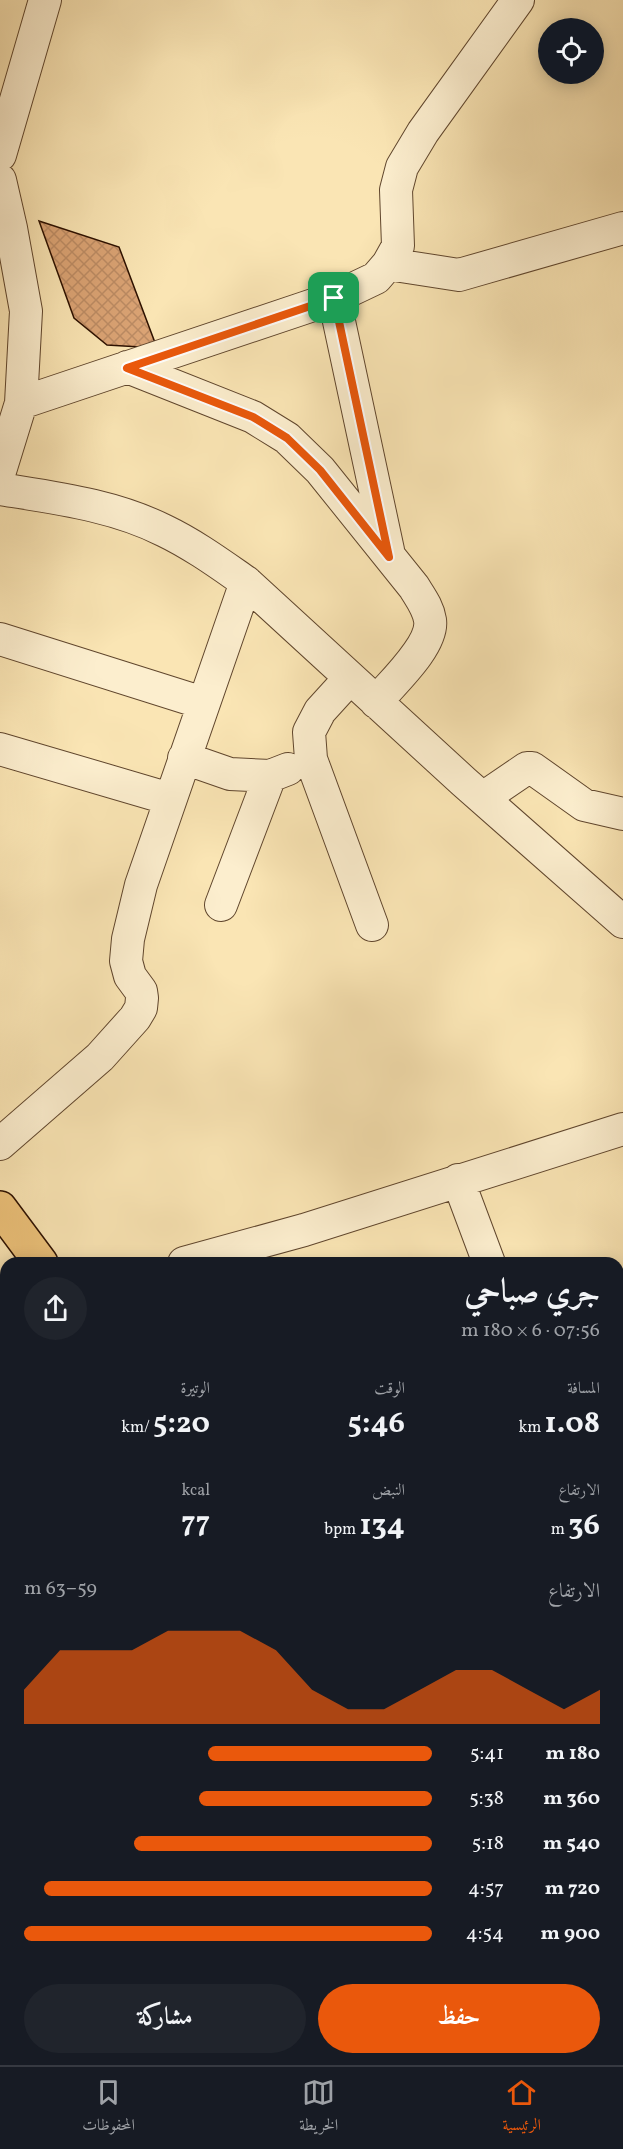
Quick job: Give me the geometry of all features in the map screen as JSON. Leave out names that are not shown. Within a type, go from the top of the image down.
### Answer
[{"type":"main road","points":[[0,1208],[21,1248]]},
{"type":"street","points":[[0,155],[45,0]]},
{"type":"street","points":[[21,403],[334,298],[376,278],[388,264],[398,246],[396,190],[402,167],[423,132],[518,0]]},
{"type":"street","points":[[0,180],[26,311],[21,403],[0,471]]},
{"type":"street","points":[[388,264],[459,275],[623,228]]},
{"type":"street","points":[[334,298],[389,557]]},
{"type":"street","points":[[127,368],[253,417],[287,438],[320,470],[414,586],[426,605],[431,622],[428,635],[422,649],[376,702]]},
{"type":"street","points":[[0,489],[77,502],[117,512],[163,530],[212,558],[246,582],[376,702],[623,922]]},
{"type":"street","points":[[0,1144],[100,1057],[135,1018],[141,1008],[141,991],[130,976],[126,950],[141,885],[246,582]]},
{"type":"street","points":[[0,639],[203,703]]},
{"type":"street","points":[[350,678],[320,711],[309,732],[311,759],[372,925]]},
{"type":"street","points":[[0,749],[170,798]]},
{"type":"street","points":[[184,758],[230,774],[270,777],[311,759]]},
{"type":"street","points":[[483,798],[527,768],[532,768],[584,805],[623,814]]},
{"type":"street","points":[[221,905],[270,777]]},
{"type":"street","points":[[205,1257],[304,1230],[623,1129]]},
{"type":"street","points":[[458,1180],[487,1257]]},
{"type":"building","points":[[39,221],[119,247],[157,348],[107,345],[74,318]]},
{"type":"route","points":[[334,298],[371,471],[389,557],[320,470],[287,438],[253,417],[127,368],[334,298]]}]
